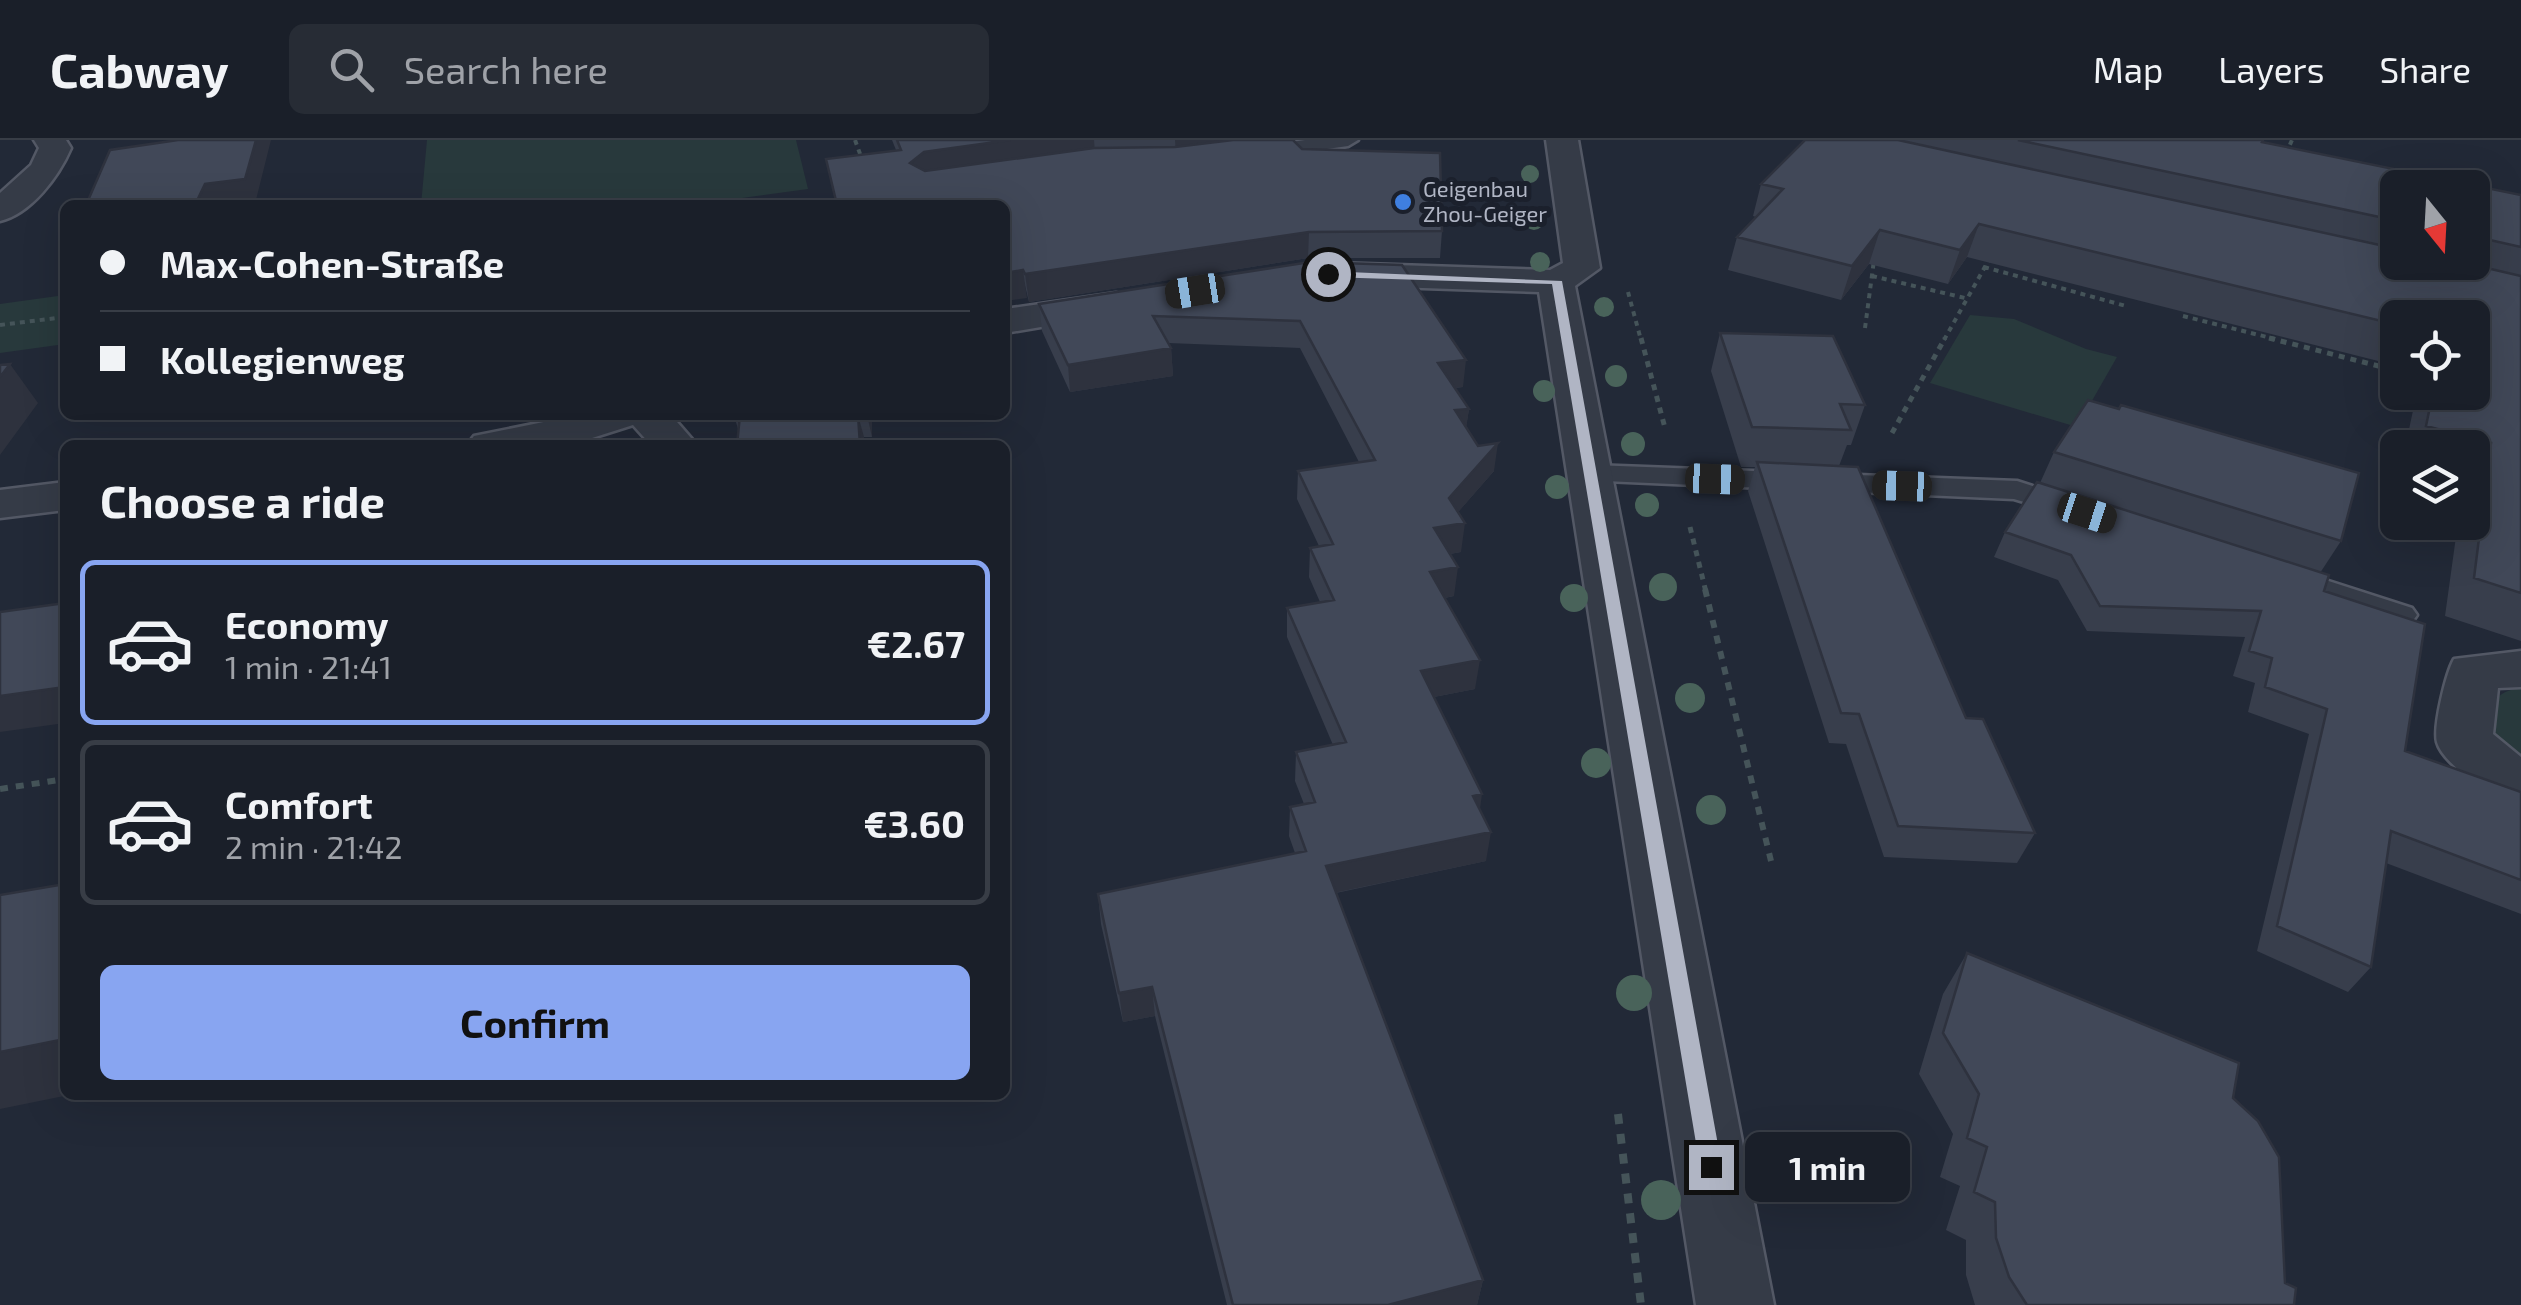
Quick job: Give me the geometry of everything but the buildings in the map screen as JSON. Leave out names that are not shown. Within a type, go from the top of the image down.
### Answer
[{"type":"street","points":[[0,211],[45,170],[55,148],[50,140]]},
{"type":"street","points":[[1290,276],[1556,281],[1582,268],[1562,140]]},
{"type":"street","points":[[1556,281],[1735,1305]]},
{"type":"street","points":[[1010,320],[1157,297]]},
{"type":"street","points":[[521,440],[566,433],[605,420]]},
{"type":"street","points":[[652,420],[670,440]]},
{"type":"street","points":[[0,504],[60,497]]},
{"type":"street","points":[[2521,669],[2473,672],[2464,741],[2521,788]]},
{"type":"lane","points":[[1233,156],[1348,140]]},
{"type":"lane","points":[[1592,474],[2017,490],[2108,520]]},
{"type":"lane","points":[[2255,568],[2402,615]]},
{"type":"path","points":[[854,140],[864,165]]},
{"type":"path","points":[[2284,156],[2292,140]]},
{"type":"path","points":[[1865,328],[1875,248]]},
{"type":"path","points":[[1864,485],[1994,252]]},
{"type":"path","points":[[1984,267],[2126,306]]},
{"type":"path","points":[[1872,276],[1965,298]]},
{"type":"path","points":[[1556,281],[1631,292],[1772,861]]},
{"type":"path","points":[[2183,316],[2380,365]]},
{"type":"path","points":[[0,325],[60,318]]},
{"type":"path","points":[[0,789],[60,779]]},
{"type":"shaded area","points":[[427,140],[796,140],[808,189],[727,200],[421,200]]},
{"type":"shaded area","points":[[60,296],[60,345],[0,353],[0,304]]},
{"type":"shaded area","points":[[1970,315],[2014,319],[2086,349],[2117,357],[2077,427],[1930,383]]},
{"type":"shaded area","points":[[2521,688],[2521,774],[2485,744],[2492,706],[2502,694]]},
{"type":"place","name":"Geigenbau Zhou-Geiger","points":[[1403,202]]},
{"type":"route","points":[[1328,274],[1556,281],[1711,1167]]}]
